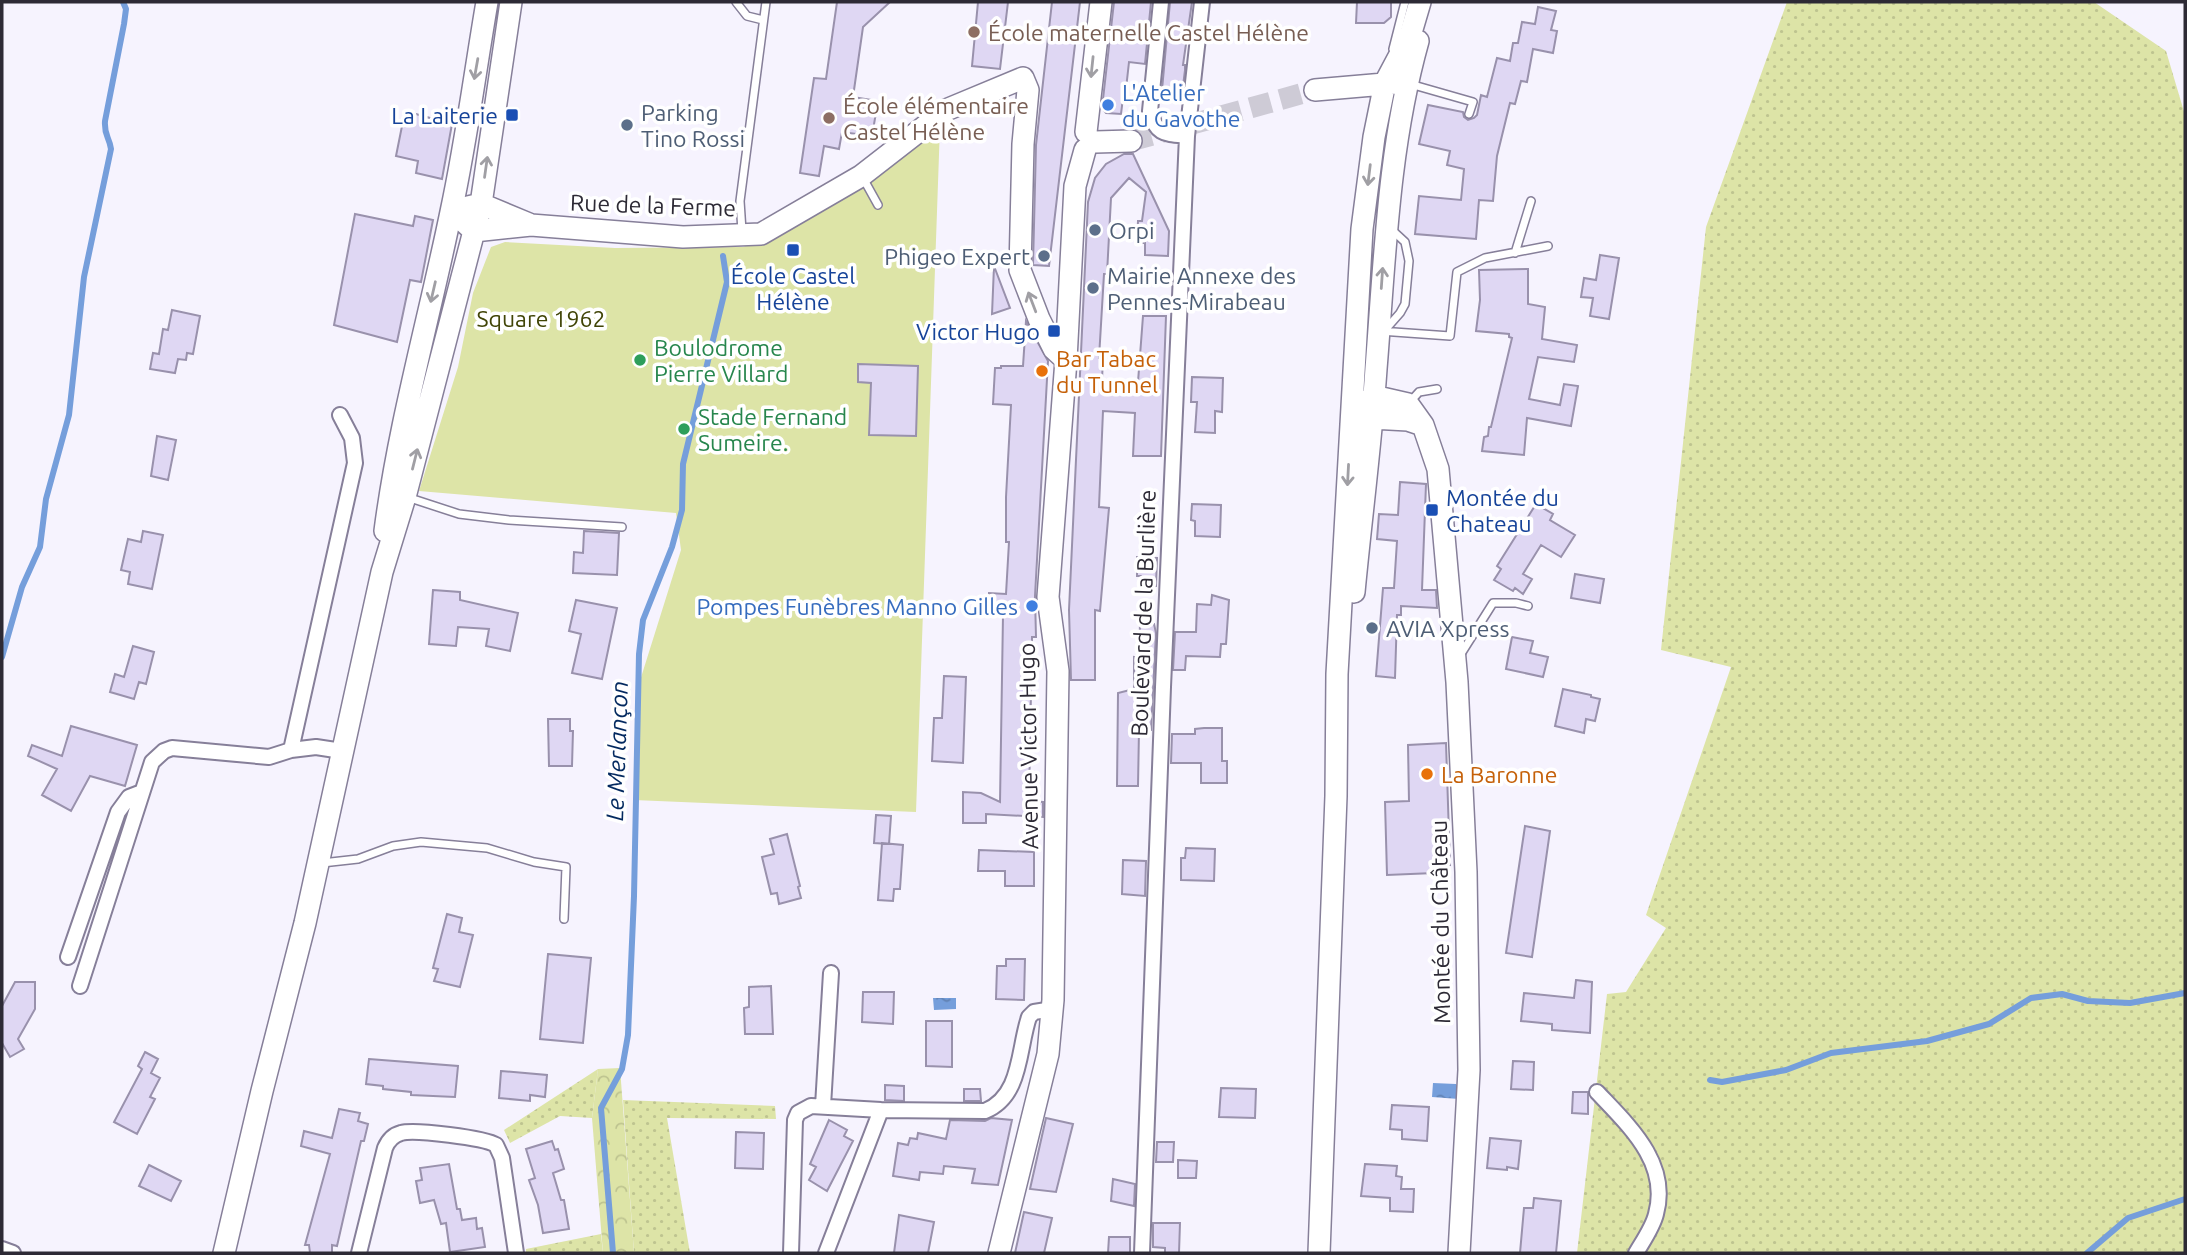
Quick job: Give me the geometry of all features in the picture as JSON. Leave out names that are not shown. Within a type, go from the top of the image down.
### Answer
[{"type":"main road","points":[[225,1253],[317,864],[382,572],[452,211],[487,2]]},
{"type":"main road","points":[[398,495],[481,204],[511,2]]},
{"type":"main road","name":"Avenue Victor Hugo","points":[[999,1253],[1048,1054],[1053,1009],[1058,671],[1048,597],[1066,360],[1075,186],[1089,142],[1101,2]]},
{"type":"main road","points":[[1320,1253],[1336,796],[1373,331],[1393,162],[1387,138],[1395,83],[1420,2]]},
{"type":"main road","points":[[1366,410],[1356,364],[1373,331],[1362,229],[1374,136],[1428,2]]},
{"type":"main road","name":"Rue de la Ferme","points":[[474,231],[531,225],[683,237],[761,234],[861,176],[946,110],[1023,78],[1028,90],[1023,144],[1020,270],[1054,349],[1066,360]]},
{"type":"main road","points":[[1315,90],[1395,83]]},
{"type":"main road","points":[[1089,142],[1131,141]]},
{"type":"main road","points":[[452,211],[481,204]]},
{"type":"main road","name":"Rue de la Ferme","points":[[481,204],[531,225]]},
{"type":"main road","points":[[452,211],[474,231]]},
{"type":"main road","points":[[1366,410],[1413,416]]},
{"type":"main road","name":"Montée du Château","points":[[1413,416],[1437,469],[1455,664],[1466,872],[1469,1070],[1458,1253]]},
{"type":"street","points":[[1161,2],[1150,111],[1158,130],[1166,134],[1187,136]]},
{"type":"street","name":"Boulevard de la Burlière","points":[[1142,1253],[1187,136],[1202,2]]},
{"type":"street","points":[[291,750],[355,463],[352,438],[340,415]]},
{"type":"street","points":[[80,986],[152,762],[164,751],[172,747],[269,757],[291,750],[316,747],[342,751]]},
{"type":"street","points":[[68,957],[118,811],[129,797],[142,792]]},
{"type":"street","points":[[823,1107],[831,973]]},
{"type":"street","points":[[791,1253],[797,1113],[804,1108],[823,1107],[881,1110],[991,1109],[1004,1099],[1013,1084],[1029,1017],[1034,1012],[1053,1009]]},
{"type":"street","points":[[1597,1092],[1631,1127],[1652,1159],[1659,1183],[1656,1215],[1636,1253]]},
{"type":"street","points":[[826,1253],[881,1110]]},
{"type":"street","points":[[359,1253],[385,1148],[395,1136],[409,1132],[481,1139],[496,1145],[502,1158],[516,1253]]},
{"type":"street","points":[[2,1249],[13,1253]]},
{"type":"lane","points":[[736,2],[747,16],[763,20]]},
{"type":"lane","points":[[742,236],[740,201],[766,2]]},
{"type":"lane","points":[[1405,2],[1395,83],[1473,102],[1469,114]]},
{"type":"lane","points":[[861,176],[878,205]]},
{"type":"lane","points":[[1514,253],[1531,201]]},
{"type":"lane","points":[[1373,331],[1450,336],[1457,272],[1485,258],[1548,246]]},
{"type":"lane","points":[[1413,416],[1419,391],[1437,389]]},
{"type":"lane","points":[[398,495],[459,514],[622,527]]},
{"type":"lane","points":[[1455,664],[1493,603],[1528,606]]},
{"type":"lane","points":[[317,864],[358,859],[393,846],[421,842],[487,848],[534,862],[566,867],[564,919]]},
{"type":"green space","points":[[1787,2],[2094,2],[2166,51],[2185,115],[2185,1253],[1577,1253],[1607,994],[1626,992],[1666,928],[1646,915],[1731,667],[1661,650],[1706,227]]},
{"type":"green space","name":"Stade Fernand Sumeire.","points":[[940,126],[916,812],[634,800],[638,687],[681,550],[676,513],[419,491],[458,367],[473,293],[491,247],[505,242],[615,248],[743,247],[789,229]]},
{"type":"green space","points":[[620,1068],[634,1253],[603,1253],[592,1118],[598,1069]]},
{"type":"green space","points":[[598,1069],[592,1118],[560,1116],[510,1143],[504,1130]]},
{"type":"green space","points":[[623,1100],[775,1106],[776,1119],[667,1118],[690,1253],[634,1253]]},
{"type":"green space","points":[[601,1234],[603,1253],[526,1253],[526,1249]]},
{"type":"water","points":[[933,998],[956,998],[956,1009],[934,1010]]},
{"type":"water","points":[[1433,1083],[1456,1084],[1460,1089],[1459,1099],[1432,1097]]},
{"type":"building","points":[[837,2],[890,2],[863,27],[853,97],[878,101],[872,136],[842,132],[839,149],[824,146],[819,176],[800,173],[814,78],[826,79]]},
{"type":"building","points":[[978,2],[1008,2],[1000,69],[972,66]]},
{"type":"building","points":[[1052,2],[1080,2],[1049,266],[1033,265],[1036,145]]},
{"type":"building","points":[[1114,2],[1151,2],[1145,64],[1129,62],[1121,114],[1106,113],[1102,108]]},
{"type":"building","points":[[1170,2],[1192,2],[1181,102],[1161,101]]},
{"type":"building","points":[[1357,2],[1391,2],[1391,17],[1384,23],[1356,23]]},
{"type":"building","points":[[1538,7],[1556,11],[1551,30],[1557,31],[1553,53],[1533,49],[1527,82],[1521,81],[1515,104],[1510,103],[1497,156],[1493,201],[1479,200],[1476,239],[1415,234],[1419,196],[1461,200],[1464,169],[1447,165],[1450,151],[1419,144],[1428,105],[1463,112],[1468,120],[1474,118],[1481,95],[1487,97],[1497,58],[1510,61],[1513,43],[1518,43],[1522,22],[1535,24]]},
{"type":"building","points":[[405,111],[452,124],[442,179],[416,173],[418,161],[396,156]]},
{"type":"building","points":[[1124,154],[1133,154],[1169,231],[1168,256],[1145,255],[1145,243],[1137,243],[1138,221],[1142,221],[1146,192],[1129,178],[1111,198],[1099,358],[1103,358],[1102,380],[1138,382],[1143,316],[1166,316],[1161,456],[1133,456],[1135,413],[1103,411],[1099,507],[1109,508],[1100,611],[1095,610],[1095,680],[1071,680],[1069,610],[1088,202],[1095,178],[1106,164]]},
{"type":"building","points":[[355,214],[413,226],[415,216],[433,220],[421,282],[410,280],[397,342],[334,325]]},
{"type":"building","points":[[1600,255],[1619,258],[1609,319],[1590,316],[1593,298],[1581,297],[1584,278],[1596,280]]},
{"type":"building","points":[[994,266],[1010,308],[992,314]]},
{"type":"building","points":[[1528,269],[1528,304],[1545,307],[1542,339],[1577,345],[1574,362],[1538,357],[1529,399],[1560,405],[1564,384],[1578,386],[1571,426],[1527,418],[1524,455],[1482,451],[1484,437],[1488,436],[1491,427],[1512,338],[1509,334],[1476,331],[1480,300],[1479,270]]},
{"type":"building","points":[[172,310],[200,316],[193,354],[187,353],[186,360],[178,359],[175,373],[150,369],[153,353],[159,354],[163,329],[168,330]]},
{"type":"building","points":[[1026,321],[1048,361],[1035,596],[1036,637],[1032,637],[1029,801],[1043,802],[1043,817],[986,814],[986,823],[963,823],[963,792],[981,793],[1000,802],[1003,615],[988,615],[989,593],[1006,594],[1009,542],[1006,542],[1006,497],[1011,405],[993,404],[995,368],[1023,366]]},
{"type":"building","points":[[858,364],[918,366],[916,436],[869,435],[871,383],[858,382]]},
{"type":"building","points":[[1192,377],[1223,378],[1222,412],[1215,411],[1215,433],[1195,432],[1197,402],[1191,402]]},
{"type":"building","points":[[157,436],[176,440],[168,480],[151,476]]},
{"type":"building","points":[[1400,482],[1426,484],[1422,590],[1436,590],[1437,608],[1401,606],[1401,615],[1397,615],[1395,678],[1376,676],[1383,588],[1394,588],[1397,541],[1377,539],[1379,514],[1398,515]]},
{"type":"building","points":[[1192,504],[1221,505],[1220,537],[1195,536],[1195,521],[1191,520]]},
{"type":"building","points":[[1536,504],[1553,514],[1550,520],[1575,535],[1561,557],[1541,545],[1523,574],[1532,579],[1523,594],[1494,580],[1501,569],[1497,566]]},
{"type":"building","points":[[143,531],[163,535],[152,589],[128,584],[130,572],[121,570],[128,539],[141,542]]},
{"type":"building","points":[[584,531],[619,533],[617,575],[573,573],[574,552],[583,553]]},
{"type":"building","points":[[1137,557],[1157,558],[1156,586],[1141,586],[1141,576],[1137,576]]},
{"type":"building","points":[[1575,574],[1604,579],[1600,603],[1571,598]]},
{"type":"building","points":[[433,590],[460,592],[460,600],[518,613],[510,651],[486,646],[489,629],[458,627],[456,646],[429,644]]},
{"type":"building","points":[[1212,595],[1229,600],[1226,644],[1221,644],[1220,657],[1186,656],[1185,670],[1173,670],[1175,632],[1196,632],[1197,604],[1211,605]]},
{"type":"building","points":[[576,600],[617,608],[602,679],[572,673],[581,634],[569,631]]},
{"type":"building","points":[[1140,623],[1154,624],[1156,633],[1151,730],[1139,730],[1138,786],[1117,786],[1118,693],[1134,689],[1134,657],[1139,658]]},
{"type":"building","points":[[1512,637],[1533,641],[1530,653],[1548,657],[1543,677],[1506,669]]},
{"type":"building","points":[[133,646],[154,652],[146,684],[139,682],[134,699],[110,692],[115,674],[124,677]]},
{"type":"building","points":[[944,676],[966,677],[963,763],[932,761],[934,718],[942,718]]},
{"type":"building","points":[[1563,689],[1600,699],[1595,721],[1586,719],[1584,733],[1555,726]]},
{"type":"building","points":[[548,719],[570,719],[570,731],[573,731],[572,766],[549,766]]},
{"type":"building","points":[[71,726],[137,745],[125,786],[90,776],[71,811],[42,795],[57,769],[28,756],[32,745],[62,756]]},
{"type":"building","points":[[1222,728],[1222,761],[1227,761],[1227,783],[1201,783],[1201,763],[1171,763],[1172,734],[1195,734],[1195,729]]},
{"type":"building","points":[[1446,743],[1450,865],[1433,866],[1434,873],[1387,875],[1385,802],[1409,801],[1408,745]]},
{"type":"building","points":[[876,815],[891,816],[889,844],[874,843]]},
{"type":"building","points":[[1525,826],[1550,831],[1532,957],[1506,953]]},
{"type":"building","points":[[787,834],[801,898],[779,904],[777,893],[771,894],[762,857],[774,854],[770,839]]},
{"type":"building","points":[[882,843],[903,845],[900,889],[894,889],[893,901],[878,900]]},
{"type":"building","points":[[1186,848],[1215,849],[1214,881],[1181,880],[1181,858],[1185,858]]},
{"type":"building","points":[[979,850],[1034,852],[1034,886],[1005,886],[1005,871],[978,871]]},
{"type":"building","points":[[1123,860],[1146,861],[1145,896],[1122,894]]},
{"type":"building","points":[[447,914],[462,918],[459,932],[473,935],[460,987],[434,981],[438,969],[433,968]]},
{"type":"building","points":[[548,954],[591,958],[583,1043],[540,1039]]},
{"type":"building","points":[[1006,959],[1025,959],[1024,1000],[996,999],[997,966],[1006,966]]},
{"type":"building","points":[[1576,980],[1592,982],[1590,1033],[1552,1030],[1552,1024],[1521,1021],[1524,993],[1574,998]]},
{"type":"building","points":[[15,982],[35,982],[35,1009],[18,1039],[24,1049],[10,1057],[2,1043],[2,1006]]},
{"type":"building","points":[[771,986],[773,1034],[745,1034],[744,1008],[749,1007],[749,987]]},
{"type":"building","points":[[863,992],[894,992],[893,1024],[862,1022]]},
{"type":"building","points":[[926,1021],[952,1021],[952,1067],[926,1066]]},
{"type":"building","points":[[145,1052],[158,1059],[151,1073],[160,1078],[150,1097],[155,1099],[137,1134],[114,1122],[142,1069],[138,1066]]},
{"type":"building","points":[[369,1059],[458,1066],[455,1097],[411,1095],[411,1092],[366,1084]]},
{"type":"building","points":[[1513,1061],[1534,1062],[1533,1090],[1511,1089]]},
{"type":"building","points":[[501,1071],[547,1075],[545,1097],[530,1095],[530,1101],[499,1098]]},
{"type":"building","points":[[885,1085],[904,1086],[904,1101],[885,1100]]},
{"type":"building","points":[[1221,1088],[1256,1089],[1255,1118],[1219,1117]]},
{"type":"building","points":[[964,1089],[980,1089],[981,1101],[964,1101]]},
{"type":"building","points":[[1573,1092],[1588,1092],[1588,1114],[1572,1113]]},
{"type":"building","points":[[1392,1105],[1429,1107],[1427,1141],[1402,1139],[1402,1130],[1390,1129]]},
{"type":"building","points":[[339,1109],[360,1113],[358,1121],[368,1124],[364,1141],[361,1141],[337,1246],[332,1245],[332,1253],[310,1253],[309,1245],[305,1245],[330,1154],[301,1146],[304,1131],[332,1138]]},
{"type":"building","points":[[991,1118],[1012,1120],[998,1185],[972,1183],[975,1169],[944,1166],[943,1174],[920,1172],[919,1180],[893,1176],[898,1143],[908,1145],[910,1138],[917,1139],[918,1133],[946,1139],[950,1120],[985,1121]]},
{"type":"building","points":[[1046,1118],[1073,1124],[1056,1192],[1030,1189]]},
{"type":"building","points":[[829,1120],[847,1130],[844,1136],[853,1141],[827,1191],[809,1180],[816,1167],[810,1164]]},
{"type":"building","points":[[736,1132],[764,1133],[763,1169],[735,1168]]},
{"type":"building","points":[[1490,1138],[1521,1141],[1518,1169],[1487,1168]]},
{"type":"building","points":[[552,1141],[555,1150],[558,1149],[564,1169],[553,1173],[561,1200],[564,1200],[569,1229],[543,1233],[538,1205],[529,1180],[535,1178],[526,1149]]},
{"type":"building","points":[[1157,1142],[1174,1142],[1173,1162],[1156,1162]]},
{"type":"building","points":[[1178,1160],[1197,1161],[1196,1178],[1178,1178]]},
{"type":"building","points":[[449,1164],[457,1209],[460,1209],[462,1220],[476,1218],[477,1229],[482,1228],[485,1247],[450,1252],[446,1223],[441,1224],[434,1200],[420,1203],[416,1181],[422,1180],[420,1168]]},
{"type":"building","points":[[1365,1164],[1397,1166],[1396,1176],[1402,1177],[1401,1189],[1414,1189],[1413,1212],[1390,1211],[1390,1198],[1361,1196]]},
{"type":"building","points":[[149,1165],[181,1181],[171,1201],[139,1186]]},
{"type":"building","points":[[1113,1179],[1135,1184],[1134,1206],[1111,1201]]},
{"type":"building","points":[[1534,1198],[1561,1201],[1556,1253],[1520,1253],[1524,1208],[1533,1208]]},
{"type":"building","points":[[1024,1212],[1052,1218],[1044,1253],[1015,1253]]},
{"type":"building","points":[[899,1215],[934,1222],[928,1253],[894,1253]]},
{"type":"building","points":[[1153,1223],[1180,1223],[1179,1253],[1165,1253],[1165,1248],[1153,1247]]},
{"type":"building","points":[[1109,1237],[1130,1237],[1130,1253],[1108,1253]]},
{"type":"waterway","points":[[2,657],[22,587],[40,547],[46,499],[69,415],[84,277],[111,149],[105,121],[124,24],[126,9],[123,2]]},
{"type":"waterway","name":"Le Merlançon","points":[[613,1253],[601,1108],[622,1069],[628,1035],[639,654],[643,620],[672,547],[682,510],[683,464],[727,282],[723,256]]},
{"type":"waterway","points":[[1710,1080],[1722,1082],[1786,1070],[1831,1053],[1927,1041],[1989,1024],[2031,998],[2062,994],[2088,1001],[2130,1003],[2185,993]]},
{"type":"waterway","points":[[2087,1253],[2128,1218],[2185,1199]]},
{"type":"tunnel","points":[[1131,141],[1315,90]]},
{"type":"place","name":"École maternelle Castel Hélène","points":[[974,32]]},
{"type":"place","name":"L'Atelier du Gavothe","points":[[1108,105]]},
{"type":"place","name":"La Laiterie","points":[[512,115]]},
{"type":"place","name":"École élémentaire Castel Hélène","points":[[829,118]]},
{"type":"place","name":"Parking Tino Rossi","points":[[627,125]]},
{"type":"place","name":"Orpi","points":[[1095,230]]},
{"type":"place","name":"École Castel Hélène","points":[[793,250]]},
{"type":"place","name":"Phigeo Expert","points":[[1044,256]]},
{"type":"place","name":"Mairie Annexe des Pennes-Mirabeau","points":[[1093,288]]},
{"type":"place","name":"Victor Hugo","points":[[1054,331]]},
{"type":"place","name":"Boulodrome Pierre Villard","points":[[640,360]]},
{"type":"place","name":"Bar Tabac du Tunnel","points":[[1042,371]]},
{"type":"place","name":"Stade Fernand Sumeire.","points":[[684,429]]},
{"type":"place","name":"Montée du Chateau","points":[[1432,510]]},
{"type":"place","name":"Pompes Funèbres Manno Gilles","points":[[1032,606]]},
{"type":"place","name":"AVIA Xpress","points":[[1372,628]]},
{"type":"place","name":"La Baronne","points":[[1427,774]]},
{"type":"park label","name":"Square 1962","points":[[541,318]]}]
